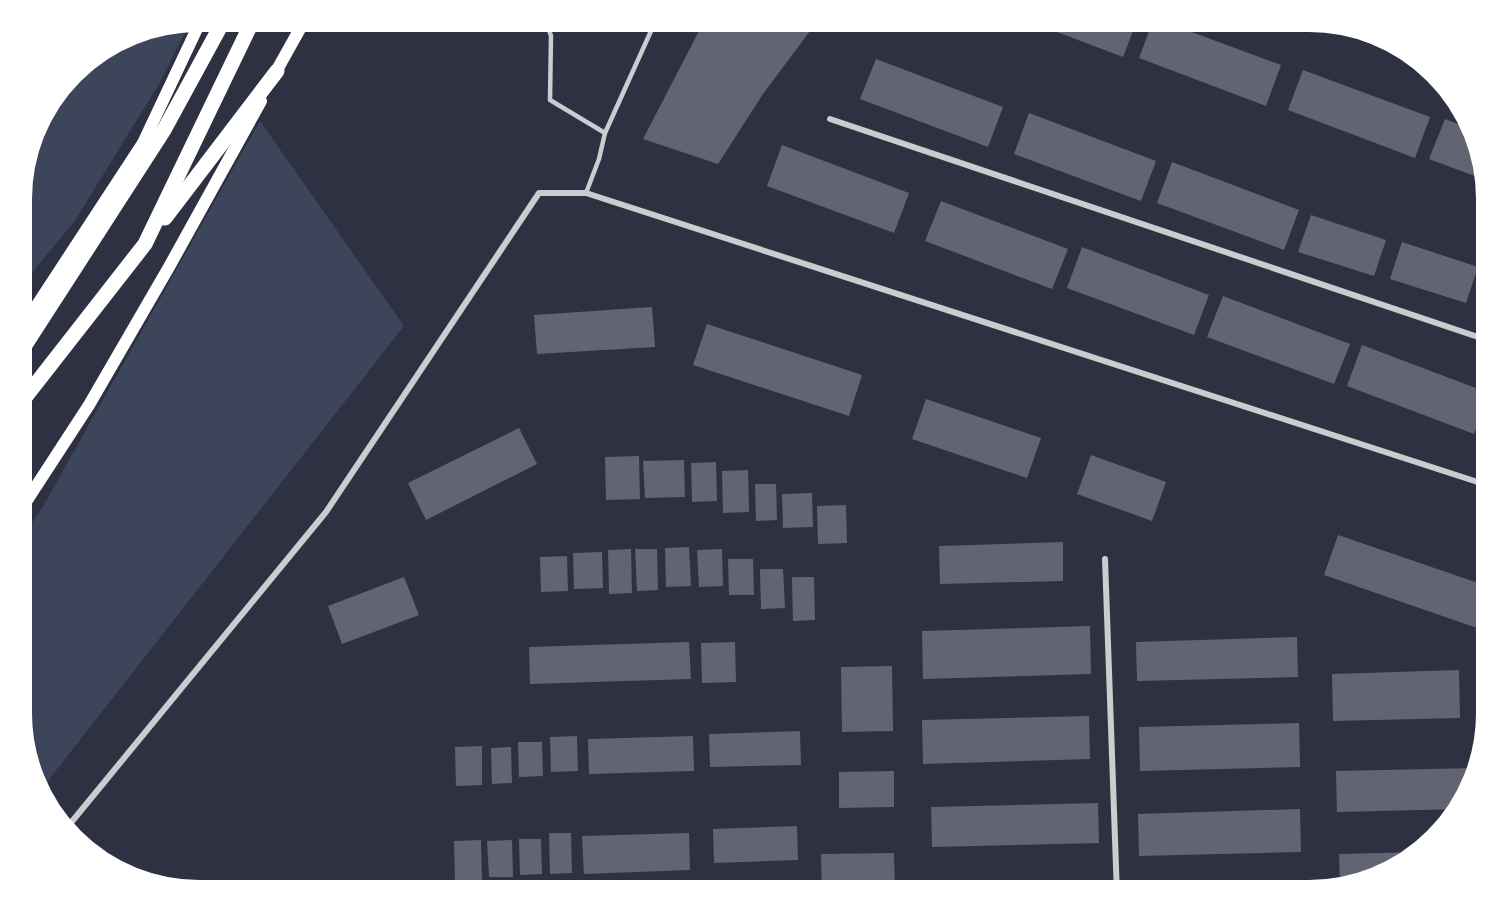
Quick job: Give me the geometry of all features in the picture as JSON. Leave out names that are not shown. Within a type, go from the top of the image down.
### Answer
[{"type":"highway","points":[[28,341],[164,130],[219,29]]},
{"type":"highway","points":[[145,244],[249,29]]},
{"type":"highway","points":[[28,394],[277,71]]},
{"type":"highway","points":[[136,174],[143,143]]},
{"type":"main road","points":[[28,319],[143,143],[197,29]]},
{"type":"main road","points":[[28,499],[89,405],[225,168],[300,29]]},
{"type":"street","points":[[830,119],[1479,337]]},
{"type":"street","points":[[70,824],[326,512],[538,193],[586,193],[1479,482]]},
{"type":"street","points":[[1105,560],[1117,884]]},
{"type":"lane","points":[[549,29],[551,36],[550,100],[605,133]]},
{"type":"lane","points":[[586,193],[599,159],[605,133],[653,29]]},
{"type":"shaded area","points":[[187,29],[159,84],[74,222],[28,277],[30,177],[34,155],[51,114],[71,87],[87,71],[114,51],[145,38]]},
{"type":"shaded area","points":[[260,121],[404,326],[45,785],[32,747],[28,713],[28,528],[42,508]]},
{"type":"building","points":[[700,29],[812,29],[763,94],[718,164],[643,139]]},
{"type":"building","points":[[1049,29],[1134,29],[1123,57]]},
{"type":"building","points":[[1150,29],[1184,29],[1281,65],[1266,106],[1139,58]]},
{"type":"building","points":[[876,59],[1003,107],[988,147],[860,99]]},
{"type":"building","points":[[1303,70],[1430,117],[1415,158],[1288,110]]},
{"type":"building","points":[[1029,113],[1156,161],[1141,201],[1014,154]]},
{"type":"building","points":[[1445,119],[1462,125],[1470,145],[1477,177],[1429,159]]},
{"type":"building","points":[[782,145],[909,193],[894,233],[767,186]]},
{"type":"building","points":[[1172,162],[1299,210],[1284,250],[1157,203]]},
{"type":"building","points":[[941,201],[1068,249],[1052,289],[925,241]]},
{"type":"building","points":[[1311,215],[1386,240],[1374,276],[1298,252]]},
{"type":"building","points":[[1402,242],[1478,267],[1466,303],[1390,279]]},
{"type":"building","points":[[1082,247],[1209,295],[1194,335],[1067,288]]},
{"type":"building","points":[[1223,296],[1350,344],[1334,384],[1207,337]]},
{"type":"building","points":[[652,307],[655,347],[537,354],[534,315]]},
{"type":"building","points":[[707,324],[862,375],[849,416],[693,365]]},
{"type":"building","points":[[1362,345],[1479,389],[1479,420],[1474,434],[1347,386]]},
{"type":"building","points":[[926,399],[1041,438],[1027,478],[912,439]]},
{"type":"building","points":[[519,428],[537,464],[426,520],[408,483]]},
{"type":"building","points":[[1091,455],[1166,482],[1152,521],[1077,494]]},
{"type":"building","points":[[639,456],[640,499],[606,500],[605,457]]},
{"type":"building","points":[[684,460],[685,497],[645,498],[643,461]]},
{"type":"building","points":[[716,462],[717,501],[692,502],[691,463]]},
{"type":"building","points":[[748,470],[749,512],[723,513],[722,471]]},
{"type":"building","points":[[755,484],[776,484],[777,520],[756,521]]},
{"type":"building","points":[[812,493],[813,527],[783,528],[782,494]]},
{"type":"building","points":[[846,505],[847,543],[818,544],[817,506]]},
{"type":"building","points":[[1338,535],[1479,583],[1477,628],[1324,575]]},
{"type":"building","points":[[1063,542],[1063,581],[940,584],[939,546]]},
{"type":"building","points":[[689,547],[691,586],[666,587],[665,548]]},
{"type":"building","points":[[631,549],[632,593],[609,594],[608,550]]},
{"type":"building","points":[[635,549],[657,549],[658,590],[637,591]]},
{"type":"building","points":[[722,549],[723,586],[699,587],[697,550]]},
{"type":"building","points":[[602,552],[603,588],[574,589],[573,553]]},
{"type":"building","points":[[567,556],[568,591],[541,592],[540,557]]},
{"type":"building","points":[[728,559],[753,559],[754,595],[729,595]]},
{"type":"building","points":[[760,569],[783,569],[785,608],[761,609]]},
{"type":"building","points":[[404,577],[419,615],[342,644],[328,606]]},
{"type":"building","points":[[792,577],[814,577],[815,620],[793,621]]},
{"type":"building","points":[[1090,626],[1091,674],[923,679],[922,631]]},
{"type":"building","points":[[1297,637],[1298,677],[1137,681],[1136,642]]},
{"type":"building","points":[[689,642],[691,679],[530,684],[529,647]]},
{"type":"building","points":[[735,642],[736,682],[702,683],[701,643]]},
{"type":"building","points":[[892,666],[893,731],[842,732],[841,667]]},
{"type":"building","points":[[1459,670],[1460,718],[1333,721],[1332,674]]},
{"type":"building","points":[[1089,716],[1090,759],[923,764],[922,720]]},
{"type":"building","points":[[1299,723],[1300,767],[1140,771],[1139,727]]},
{"type":"building","points":[[800,731],[801,765],[710,767],[709,734]]},
{"type":"building","points":[[577,736],[578,771],[551,772],[550,737]]},
{"type":"building","points":[[693,736],[694,771],[589,774],[588,739]]},
{"type":"building","points":[[518,742],[542,742],[543,776],[519,777]]},
{"type":"building","points":[[482,746],[482,785],[456,786],[455,747]]},
{"type":"building","points":[[511,747],[512,783],[492,784],[491,748]]},
{"type":"building","points":[[1470,768],[1462,789],[1450,809],[1337,812],[1336,771]]},
{"type":"building","points":[[894,771],[894,807],[839,808],[839,772]]},
{"type":"building","points":[[1098,803],[1099,843],[932,847],[931,807]]},
{"type":"building","points":[[1300,809],[1301,852],[1139,856],[1138,814]]},
{"type":"building","points":[[797,826],[798,860],[714,863],[713,829]]},
{"type":"building","points":[[549,833],[571,833],[572,873],[550,874]]},
{"type":"building","points":[[689,833],[690,870],[584,874],[582,836]]},
{"type":"building","points":[[519,839],[541,839],[542,874],[520,875]]},
{"type":"building","points":[[481,840],[482,881],[455,882],[454,841]]},
{"type":"building","points":[[512,840],[513,877],[489,877],[487,841]]},
{"type":"building","points":[[1408,852],[1384,867],[1340,881],[1339,854]]},
{"type":"building","points":[[894,853],[895,884],[822,884],[821,854]]}]
